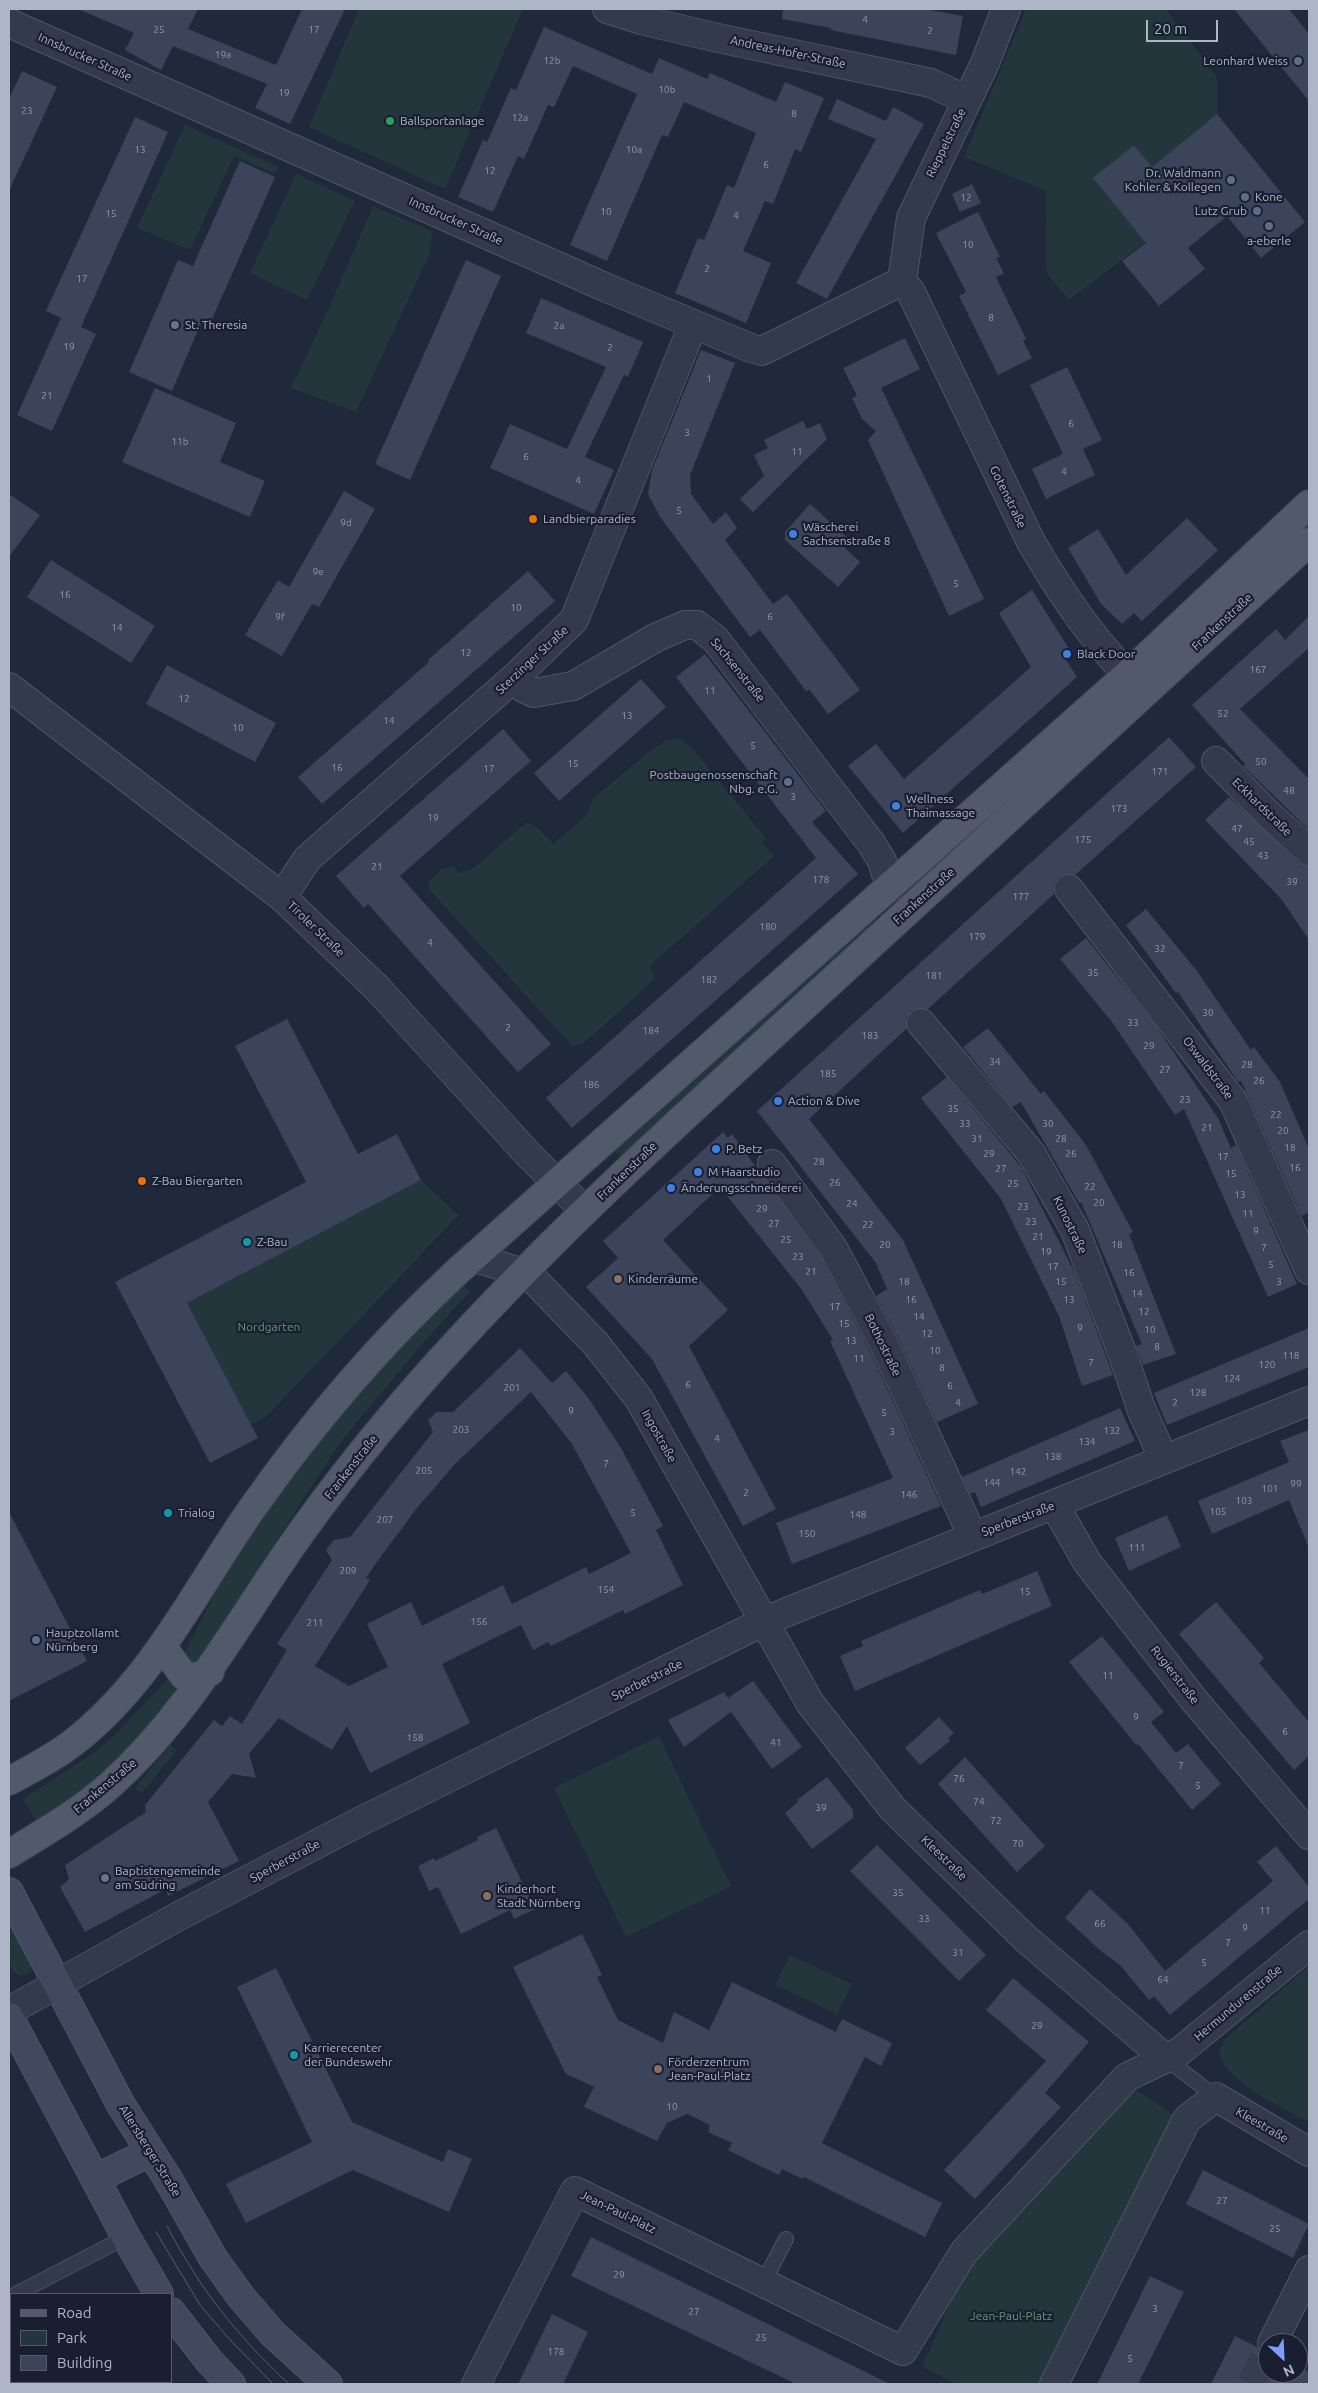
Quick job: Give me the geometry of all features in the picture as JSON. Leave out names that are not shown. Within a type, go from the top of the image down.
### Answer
[{"type":"main road","name":"Frankenstraße","points":[[9,1854],[66,1819],[107,1788],[157,1739],[210,1672],[286,1553],[359,1456],[439,1362],[523,1273],[585,1211],[1136,684],[1309,504]]},
{"type":"main road","name":"Frankenstraße","points":[[9,1781],[52,1757],[86,1732],[130,1688],[162,1646],[251,1510],[311,1430],[398,1330],[473,1257],[890,887],[1309,542]]},
{"type":"main road","points":[[162,1646],[184,1676],[197,1677],[210,1672]]},
{"type":"main road","name":"Allersberger Straße","points":[[9,1892],[117,2098],[213,2258],[241,2297],[284,2346],[328,2384]]},
{"type":"main road","points":[[9,2017],[126,2237],[159,2293]]},
{"type":"main road","points":[[95,2179],[150,2152]]},
{"type":"main road","points":[[172,2313],[210,2362],[231,2384]]},
{"type":"street","name":"Andreas-Hofer-Straße","points":[[607,9],[641,20],[718,38],[931,82],[967,100]]},
{"type":"street","name":"Rieppelstraße","points":[[902,281],[910,218],[985,63],[1006,9]]},
{"type":"street","name":"Innsbrucker Straße","points":[[9,23],[693,325],[761,351],[902,281]]},
{"type":"street","name":"Gotenstraße","points":[[902,281],[911,292],[1030,542],[1083,625],[1136,684]]},
{"type":"street","name":"Sterzinger Straße","points":[[282,896],[307,859],[514,678],[574,620],[693,325]]},
{"type":"street","name":"Sachsenstraße","points":[[514,678],[523,688],[534,693],[573,686],[654,638],[685,625],[697,625],[716,640],[871,843],[882,861],[890,887]]},
{"type":"street","name":"Tiroler Straße","points":[[9,687],[282,896],[377,988],[526,1152],[585,1211]]},
{"type":"street","name":"Eckhardstraße","points":[[1216,761],[1268,814],[1309,851]]},
{"type":"street","name":"Oswaldstraße","points":[[1069,889],[1233,1101],[1309,1270]]},
{"type":"street","name":"Kunostraße","points":[[921,1023],[1031,1153],[1055,1194],[1075,1230],[1124,1355],[1142,1411],[1164,1460]]},
{"type":"street","name":"Bothostraße","points":[[772,1164],[833,1248],[883,1342],[973,1537]]},
{"type":"street","points":[[473,1257],[523,1273]]},
{"type":"street","name":"Ingostraße","points":[[523,1273],[545,1291],[590,1337],[639,1399],[765,1621]]},
{"type":"street","name":"Sperberstraße","points":[[9,2011],[176,1917],[360,1821],[765,1621],[1055,1506],[1309,1401]]},
{"type":"street","name":"Rugierstraße","points":[[1055,1506],[1087,1562],[1194,1700],[1309,1835]]},
{"type":"street","name":"Kleestraße","points":[[765,1621],[810,1703],[892,1808],[1025,1938],[1165,2058]]},
{"type":"street","name":"Hermundurenstraße","points":[[1165,2058],[1179,2052],[1309,1944]]},
{"type":"street","name":"Jean-Paul-Platz","points":[[476,2384],[575,2190],[903,2351],[964,2252],[1127,2077],[1165,2058]]},
{"type":"street","points":[[1054,2384],[1187,2119],[1216,2097]]},
{"type":"street","name":"Kleestraße","points":[[1216,2097],[1309,2152]]},
{"type":"street","points":[[1277,2333],[1309,2270]]},
{"type":"lane","points":[[1165,2058],[1216,2097]]},
{"type":"lane","points":[[18,2293],[126,2237]]},
{"type":"lane","points":[[763,2283],[786,2239]]},
{"type":"green space","points":[[359,9],[523,9],[445,189],[309,127]]},
{"type":"green space","points":[[1026,9],[1166,9],[1217,77],[1217,114],[1152,167],[1134,145],[1094,179],[1131,224],[1156,234],[1069,300],[1047,274],[1046,191],[964,157]]},
{"type":"green space","points":[[185,125],[279,167],[275,174],[234,156],[190,250],[137,228]]},
{"type":"green space","points":[[296,174],[355,201],[307,300],[250,273]]},
{"type":"green space","points":[[373,206],[432,231],[430,253],[356,412],[291,388],[328,310]]},
{"type":"green space","points":[[679,738],[691,747],[766,838],[761,842],[774,856],[650,966],[655,979],[582,1044],[572,1046],[429,889],[428,883],[440,870],[452,866],[460,873],[471,870],[527,822],[538,828],[553,844],[586,816],[593,799],[647,753],[667,740]]},
{"type":"green space","points":[[871,921],[873,923],[867,932],[730,1055],[621,1158],[613,1149]]},
{"type":"green space","name":"Nordgarten","points":[[421,1180],[459,1215],[267,1416],[251,1425],[187,1303]]},
{"type":"green space","points":[[463,1284],[470,1292],[430,1335],[339,1444],[199,1661],[194,1664],[186,1658],[185,1652],[223,1577],[263,1511],[383,1361]]},
{"type":"green space","points":[[168,1678],[180,1688],[150,1727],[97,1778],[36,1820],[23,1799],[95,1752],[116,1734]]},
{"type":"green space","points":[[659,1736],[731,1886],[626,1937],[554,1788]]},
{"type":"green space","points":[[170,1745],[178,1750],[141,1793],[135,1789],[139,1783]]},
{"type":"green space","points":[[9,1917],[32,1965],[31,1972],[22,1976],[15,1973],[9,1960]]},
{"type":"green space","points":[[790,1955],[852,1984],[837,2014],[775,1985]]},
{"type":"green space","points":[[1309,1966],[1309,2122],[1271,2102],[1233,2076],[1219,2054],[1224,2040]]},
{"type":"green space","name":"Jean-Paul-Platz","points":[[1133,2088],[1177,2117],[1045,2384],[957,2384],[922,2367],[958,2285],[975,2260]]},
{"type":"building","points":[[78,9],[198,9],[188,29],[276,65],[302,9],[345,9],[290,124],[255,108],[267,84],[173,46],[161,70],[125,50],[134,33]]},
{"type":"building","points":[[783,9],[925,9],[963,16],[956,55],[782,19]]},
{"type":"building","points":[[1234,9],[1289,9],[1309,34],[1309,101]]},
{"type":"building","points":[[544,27],[652,74],[659,58],[707,79],[710,73],[776,102],[785,82],[824,98],[801,152],[795,149],[773,204],[765,201],[743,251],[771,263],[746,323],[675,293],[698,238],[704,240],[727,185],[734,188],[756,133],[684,102],[668,137],[662,135],[607,261],[570,245],[637,94],[573,66],[554,107],[548,105],[524,159],[518,156],[493,212],[458,197],[483,140],[487,142],[511,88],[516,90]]},
{"type":"building","points":[[22,71],[57,87],[9,191],[9,99]]},
{"type":"building","points":[[837,99],[886,121],[893,107],[924,124],[827,299],[796,283],[876,139],[828,119]]},
{"type":"building","points":[[1217,114],[1305,222],[1261,258],[1227,216],[1188,248],[1205,269],[1159,306],[1122,261],[1146,243],[1093,178],[1134,145],[1152,167]]},
{"type":"building","points":[[135,117],[168,132],[81,327],[96,334],[52,431],[17,415],[61,318],[46,311]]},
{"type":"building","points":[[240,161],[275,177],[209,326],[201,323],[172,391],[129,372],[178,260],[193,266]]},
{"type":"building","points":[[972,184],[981,203],[960,212],[952,194]]},
{"type":"building","points":[[978,212],[1000,257],[996,258],[1004,273],[996,277],[1026,339],[1023,341],[1032,358],[998,375],[959,296],[966,292],[936,233]]},
{"type":"building","points":[[466,260],[501,276],[410,480],[375,464]]},
{"type":"building","points":[[541,298],[643,342],[628,377],[624,375],[585,457],[614,470],[594,514],[490,468],[510,424],[567,449],[606,367],[526,333]]},
{"type":"building","points":[[905,338],[920,369],[881,388],[984,599],[949,616],[868,440],[876,431],[862,419],[852,398],[857,396],[843,368]]},
{"type":"building","points":[[701,350],[735,363],[690,475],[691,494],[713,524],[726,512],[737,528],[725,540],[773,604],[787,594],[860,690],[828,714],[809,689],[806,691],[760,630],[750,637],[660,517],[648,494],[652,470]]},
{"type":"building","points":[[1067,367],[1102,440],[1083,449],[1095,475],[1046,499],[1032,469],[1063,454],[1030,385]]},
{"type":"building","points":[[155,388],[236,423],[220,462],[265,481],[250,517],[122,462]]},
{"type":"building","points":[[803,421],[807,429],[820,423],[827,439],[753,512],[740,499],[764,476],[754,455],[768,448],[764,440]]},
{"type":"building","points":[[344,491],[375,509],[319,607],[312,604],[282,656],[245,635],[278,580],[289,587]]},
{"type":"building","points":[[9,494],[40,515],[9,557]]},
{"type":"building","points":[[810,504],[850,540],[844,547],[860,562],[838,587],[785,540],[785,532]]},
{"type":"building","points":[[1187,518],[1218,550],[1142,621],[1134,613],[1122,624],[1101,604],[1068,548],[1098,529],[1126,575]]},
{"type":"building","points":[[51,560],[155,626],[131,663],[27,597]]},
{"type":"building","points":[[528,571],[555,601],[322,804],[298,777],[429,662],[428,660]]},
{"type":"building","points":[[1032,590],[1073,655],[1066,660],[1077,677],[903,833],[848,766],[876,744],[904,779],[1031,667],[999,613]]},
{"type":"building","points":[[1309,616],[1309,648],[1240,709],[1309,779],[1309,830],[1243,766],[1245,764],[1192,705],[1276,629],[1285,640]]},
{"type":"building","points":[[705,654],[826,811],[812,822],[858,874],[572,1128],[546,1098],[816,858],[676,677]]},
{"type":"building","points":[[167,665],[276,723],[255,762],[146,704]]},
{"type":"building","points":[[641,679],[666,707],[559,801],[534,773]]},
{"type":"building","points":[[503,729],[531,761],[400,876],[551,1044],[518,1072],[368,904],[364,908],[336,876]]},
{"type":"building","points":[[1169,737],[1196,767],[1075,875],[1067,874],[1059,877],[1054,884],[1054,894],[928,1009],[919,1008],[911,1011],[906,1018],[907,1028],[809,1119],[903,1240],[978,1404],[937,1422],[897,1335],[876,1296],[887,1289],[876,1263],[757,1111]]},
{"type":"building","points":[[1229,797],[1299,863],[1309,866],[1309,940],[1282,900],[1205,820]]},
{"type":"building","points":[[1146,909],[1197,971],[1251,1050],[1254,1047],[1280,1082],[1309,1149],[1309,1212],[1302,1216],[1241,1081],[1238,1082],[1178,992],[1176,993],[1126,925]]},
{"type":"building","points":[[1086,938],[1156,1026],[1218,1118],[1231,1148],[1236,1145],[1297,1284],[1268,1297],[1184,1109],[1175,1115],[1112,1022],[1060,959]]},
{"type":"building","name":"Z-Bau","points":[[287,1019],[358,1154],[397,1134],[421,1180],[187,1303],[258,1438],[210,1463],[115,1282],[306,1182],[235,1046]]},
{"type":"building","points":[[988,1028],[1041,1094],[1044,1091],[1086,1145],[1133,1232],[1129,1234],[1176,1354],[1143,1365],[1136,1346],[1142,1344],[1081,1202],[1079,1203],[1021,1102],[1012,1107],[963,1047]]},
{"type":"building","points":[[947,1077],[1021,1167],[1075,1273],[1113,1375],[1082,1386],[1059,1316],[1001,1199],[921,1098]]},
{"type":"building","points":[[723,1132],[728,1138],[732,1134],[820,1256],[869,1349],[941,1506],[792,1564],[776,1523],[893,1478],[830,1341],[833,1340],[802,1290],[720,1187],[663,1240],[728,1310],[689,1346],[776,1509],[743,1526],[652,1359],[586,1287],[618,1258],[603,1241]]},
{"type":"building","points":[[1309,1328],[1309,1367],[1167,1425],[1154,1393]]},
{"type":"building","points":[[520,1348],[552,1383],[566,1371],[589,1399],[621,1448],[663,1526],[656,1530],[683,1585],[625,1614],[623,1610],[551,1646],[548,1642],[533,1650],[521,1625],[442,1664],[470,1723],[370,1773],[347,1726],[332,1750],[279,1718],[249,1754],[256,1778],[232,1774],[208,1802],[239,1861],[168,1896],[166,1889],[85,1932],[60,1887],[69,1879],[65,1865],[146,1812],[145,1805],[214,1720],[222,1726],[230,1716],[242,1724],[287,1650],[277,1644],[332,1560],[326,1550],[334,1540],[350,1537],[433,1432],[428,1420],[437,1412],[453,1412]],"holes":[[[531,1392],[572,1444],[631,1553],[589,1574],[586,1567],[512,1604],[503,1585],[422,1626],[411,1602],[367,1624],[388,1667],[349,1686],[315,1666],[370,1580],[366,1578],[417,1508],[455,1464]]]},
{"type":"building","points":[[1120,1408],[1135,1441],[981,1507],[975,1492],[970,1494],[962,1477]]},
{"type":"building","points":[[1309,1430],[1309,1548],[1289,1500],[1212,1534],[1198,1501],[1289,1462],[1280,1441]]},
{"type":"building","points":[[9,1512],[87,1661],[9,1701]]},
{"type":"building","points":[[1167,1515],[1181,1547],[1129,1571],[1115,1538]]},
{"type":"building","points":[[1037,1571],[1052,1606],[855,1691],[840,1656],[863,1646],[861,1641],[980,1590],[982,1594]]},
{"type":"building","points":[[1216,1602],[1264,1658],[1259,1663],[1309,1722],[1309,1756],[1294,1770],[1179,1634]]},
{"type":"building","points":[[1102,1636],[1164,1712],[1151,1722],[1176,1753],[1188,1744],[1221,1784],[1192,1810],[1138,1744],[1136,1745],[1069,1662]]},
{"type":"building","points":[[753,1681],[802,1747],[772,1769],[731,1712],[684,1747],[668,1720],[724,1692],[728,1698]]},
{"type":"building","points":[[939,1717],[954,1733],[948,1738],[950,1741],[920,1765],[905,1748]]},
{"type":"building","points":[[965,1757],[1045,1846],[1017,1872],[938,1784]]},
{"type":"building","points":[[827,1777],[853,1810],[853,1818],[812,1849],[785,1813],[798,1802],[797,1800]]},
{"type":"building","points":[[496,1828],[535,1909],[514,1919],[510,1910],[461,1934],[438,1887],[429,1891],[418,1866],[434,1858],[435,1861],[478,1840],[477,1837]]},
{"type":"building","points":[[877,1845],[986,1955],[959,1981],[850,1871]]},
{"type":"building","points":[[1276,1846],[1309,1887],[1309,1899],[1170,2015],[1154,1996],[1149,2000],[1120,1965],[1102,1952],[1065,1918],[1090,1889],[1128,1924],[1165,1971],[1273,1881],[1257,1862]]},
{"type":"building","points":[[582,1934],[602,1975],[597,1977],[618,2020],[663,2043],[674,2012],[709,2030],[732,1982],[836,2032],[842,2019],[892,2043],[881,2066],[865,2057],[822,2143],[942,2203],[925,2237],[804,2177],[803,2179],[782,2169],[779,2175],[728,2150],[732,2143],[708,2132],[710,2125],[687,2114],[667,2123],[657,2141],[584,2107],[594,2087],[566,2074],[513,1967]]},
{"type":"building","name":"Karrierecenter der Bundeswehr","points":[[276,1968],[352,2122],[443,2162],[448,2149],[472,2159],[449,2212],[353,2170],[246,2223],[226,2184],[312,2142],[237,1987]]},
{"type":"building","points":[[1013,1978],[1089,2042],[1045,2093],[1061,2107],[975,2199],[944,2170],[1046,2061],[986,2010]]},
{"type":"building","points":[[1203,2170],[1309,2224],[1293,2258],[1186,2204]]},
{"type":"building","points":[[591,2237],[890,2384],[796,2384],[571,2276]]},
{"type":"building","points":[[1150,2276],[1184,2292],[1138,2384],[1097,2384]]},
{"type":"building","points":[[552,2314],[588,2332],[563,2384],[518,2384]]},
{"type":"building","points":[[1235,2336],[1257,2347],[1258,2383],[1308,2383],[1309,2372],[1309,2384],[1211,2384]]},
{"type":"tunnel","points":[[1251,2384],[1258,2370]]},
{"type":"tram line","points":[[167,2226],[193,2271],[221,2311],[236,2330],[289,2384]]},
{"type":"tram line","points":[[156,2232],[200,2305],[232,2342],[273,2384]]},
{"type":"place","name":"Leonhard Weiss","points":[[1298,61]]},
{"type":"place","name":"Ballsportanlage","points":[[390,121]]},
{"type":"place","name":"Dr. Waldmann Kohler & Kollegen","points":[[1231,180]]},
{"type":"place","name":"Kone","points":[[1245,197]]},
{"type":"place","name":"Lutz Grub","points":[[1257,211]]},
{"type":"place","name":"a-eberle","points":[[1269,226]]},
{"type":"place","name":"St. Theresia","points":[[175,325]]},
{"type":"place","name":"Landbierparadies","points":[[533,519]]},
{"type":"place","name":"Wäscherei Sachsenstraße 8","points":[[793,534]]},
{"type":"place","name":"Black Door","points":[[1067,654]]},
{"type":"place","name":"Postbaugenossenschaft Nbg. e.G.","points":[[788,782]]},
{"type":"place","name":"Wellness Thaimassage","points":[[896,806]]},
{"type":"place","name":"Action & Dive","points":[[778,1101]]},
{"type":"place","name":"P. Betz","points":[[716,1149]]},
{"type":"place","name":"M Haarstudio","points":[[698,1172]]},
{"type":"place","name":"Z-Bau Biergarten","points":[[142,1181]]},
{"type":"place","name":"Änderungsschneiderei","points":[[671,1188]]},
{"type":"place","name":"Z-Bau","points":[[247,1242]]},
{"type":"place","name":"Kinderräume","points":[[618,1279]]},
{"type":"place","name":"Trialog","points":[[168,1513]]},
{"type":"place","name":"Hauptzollamt Nürnberg","points":[[36,1640]]},
{"type":"place","name":"Baptistengemeinde am Südring","points":[[105,1878]]},
{"type":"place","name":"Kinderhort Stadt Nürnberg","points":[[487,1896]]},
{"type":"place","name":"Karrierecenter der Bundeswehr","points":[[294,2055]]},
{"type":"place","name":"Förderzentrum Jean-Paul-Platz","points":[[658,2069]]}]
